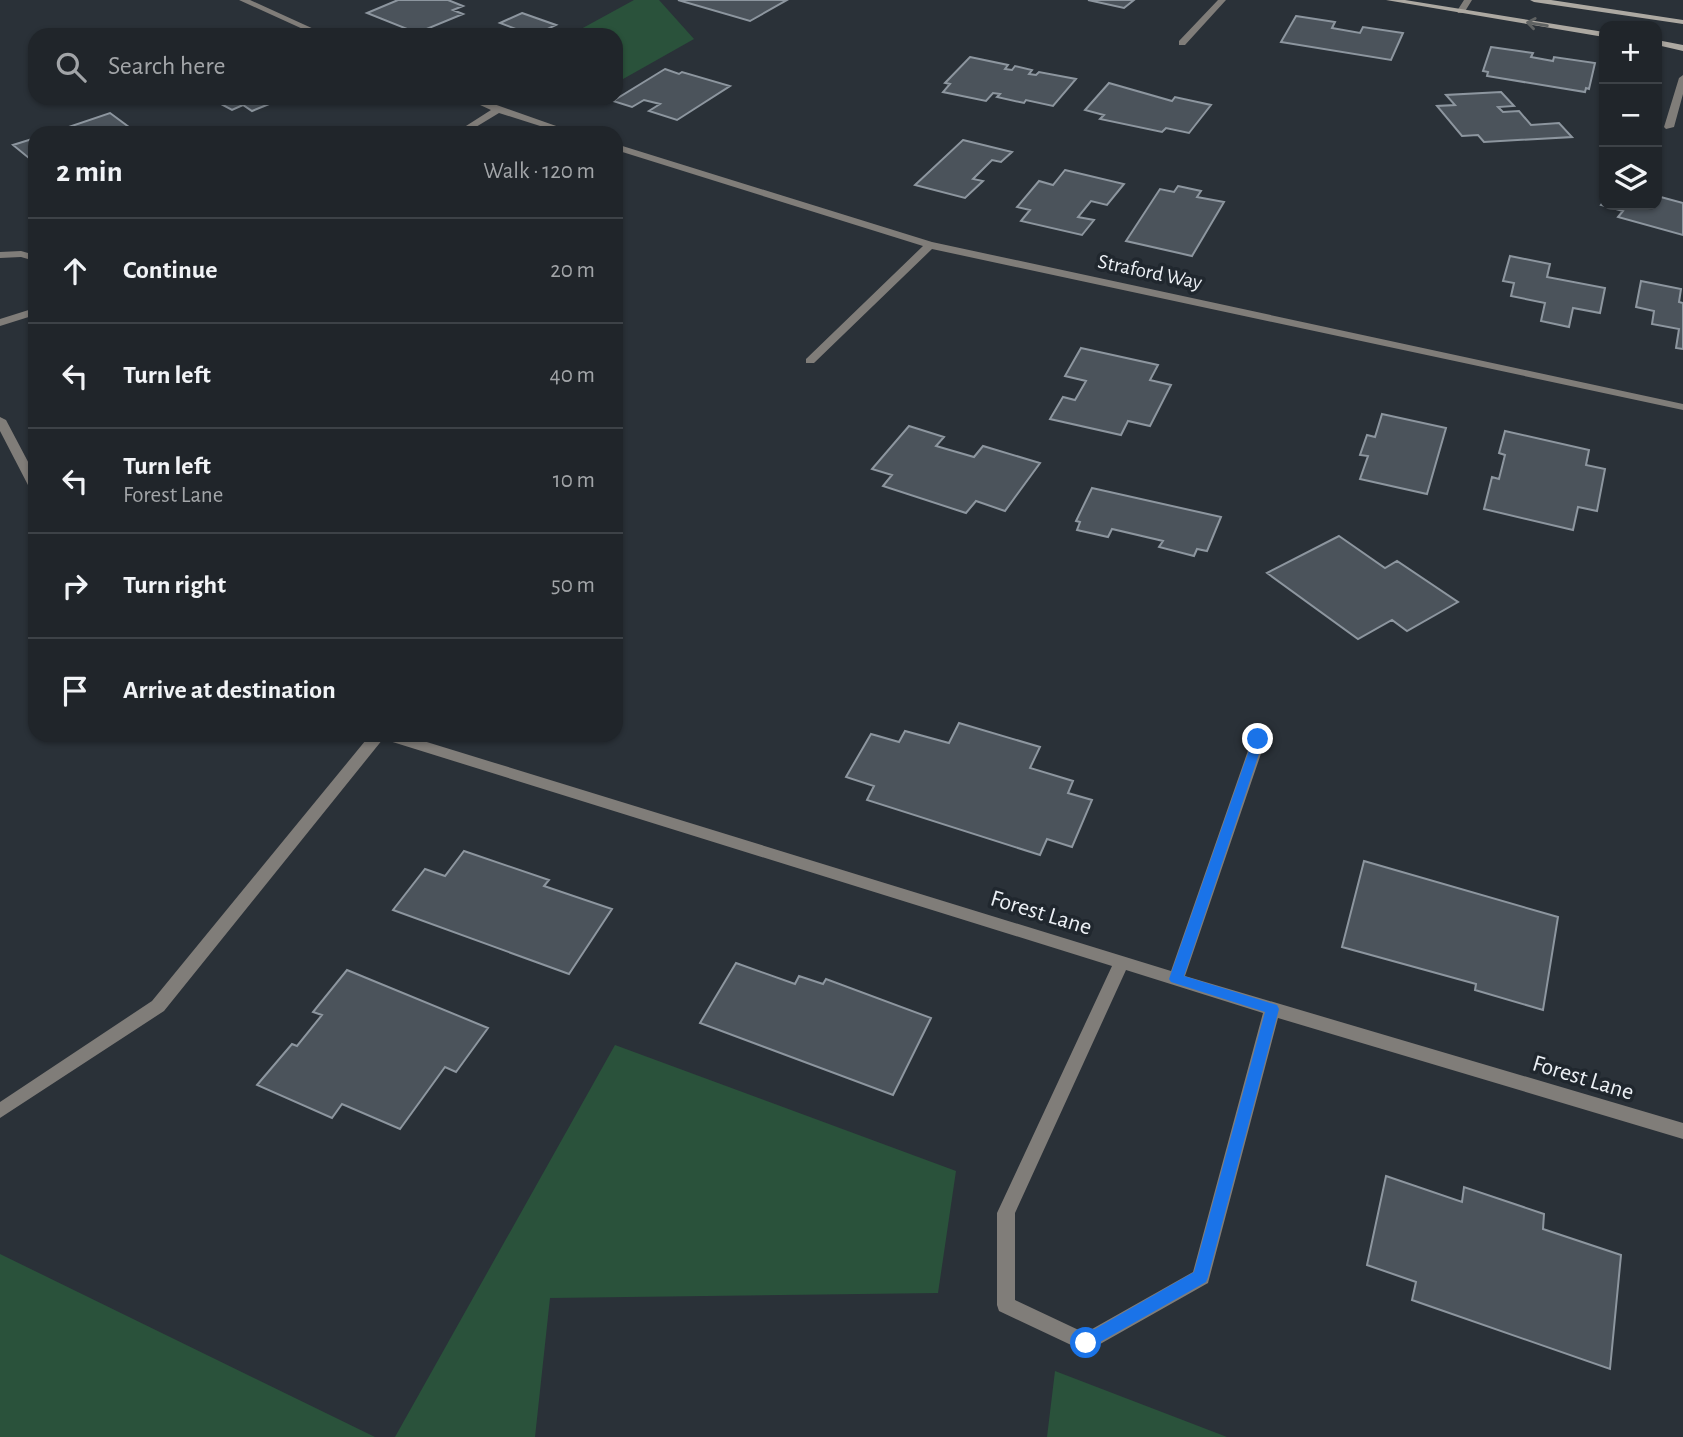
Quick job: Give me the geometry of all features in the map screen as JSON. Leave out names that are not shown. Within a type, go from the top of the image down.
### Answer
[{"type":"street","points":[[243,0],[307,28]]},
{"type":"street","points":[[1182,43],[1222,0]]},
{"type":"street","points":[[1390,0],[1599,34]]},
{"type":"street","points":[[1461,11],[1468,0]]},
{"type":"street","points":[[1534,0],[1683,22]]},
{"type":"street","points":[[1662,44],[1683,48]]},
{"type":"street","points":[[1669,127],[1683,78]]},
{"type":"street","points":[[486,105],[549,126]]},
{"type":"street","points":[[472,126],[498,110]]},
{"type":"street","name":"Straford Way","points":[[623,149],[930,244],[1683,407]]},
{"type":"street","points":[[810,361],[930,244]]},
{"type":"street","points":[[0,255],[28,256]]},
{"type":"street","points":[[0,323],[28,314]]},
{"type":"street","points":[[0,420],[28,474]]},
{"type":"street","points":[[1176,979],[1258,739]]},
{"type":"street","points":[[0,1111],[158,1006],[372,742]]},
{"type":"street","name":"Forest Lane","points":[[410,742],[1272,1009],[1683,1131]]},
{"type":"street","points":[[1122,961],[1006,1213],[1006,1305],[1086,1343],[1201,1277],[1272,1009]]},
{"type":"green space","points":[[634,0],[659,0],[694,39],[623,79],[623,28],[583,28]]},
{"type":"green space","points":[[615,1045],[956,1171],[938,1293],[550,1298],[535,1437],[395,1437]]},
{"type":"green space","points":[[0,1254],[375,1437],[0,1437]]},
{"type":"green space","points":[[1055,1371],[1227,1437],[1047,1437]]},
{"type":"building","points":[[398,0],[448,0],[463,6],[453,10],[463,14],[429,28],[404,28],[367,13]]},
{"type":"building","points":[[678,0],[787,0],[750,21]]},
{"type":"building","points":[[1088,0],[1134,0],[1124,8]]},
{"type":"building","points":[[522,13],[556,25],[550,28],[513,28],[500,23]]},
{"type":"building","points":[[1296,16],[1335,22],[1332,28],[1360,33],[1363,27],[1403,33],[1391,60],[1281,42]]},
{"type":"building","points":[[1491,47],[1533,53],[1531,57],[1553,61],[1554,57],[1595,63],[1589,89],[1586,88],[1585,92],[1487,76],[1488,72],[1483,71]]},
{"type":"building","points":[[970,57],[1008,65],[1005,69],[1012,70],[1015,66],[1032,70],[1029,74],[1036,75],[1039,72],[1076,79],[1053,106],[1026,100],[1024,103],[997,97],[1000,94],[993,93],[986,101],[943,92],[950,84],[945,83]]},
{"type":"building","points":[[665,69],[730,86],[677,120],[649,111],[660,104],[644,100],[632,107],[623,104],[623,95]]},
{"type":"building","points":[[1109,83],[1172,101],[1175,97],[1211,105],[1189,133],[1166,128],[1162,132],[1100,119],[1104,115],[1085,110]]},
{"type":"building","points":[[1501,92],[1514,106],[1498,107],[1503,112],[1519,111],[1531,125],[1559,123],[1572,137],[1484,142],[1478,135],[1462,136],[1437,106],[1455,105],[1446,95]]},
{"type":"building","points":[[223,105],[243,105],[232,110]]},
{"type":"building","points":[[243,105],[267,105],[252,111]]},
{"type":"building","points":[[110,113],[128,126],[72,126]]},
{"type":"building","points":[[28,140],[28,157],[13,145]]},
{"type":"building","points":[[963,140],[1012,152],[1001,162],[992,160],[973,179],[983,181],[965,198],[915,185]]},
{"type":"building","points":[[1065,170],[1124,184],[1107,205],[1091,201],[1078,217],[1094,220],[1082,235],[1021,221],[1030,210],[1017,207],[1039,181],[1053,185]]},
{"type":"building","points":[[1178,186],[1201,191],[1197,197],[1224,202],[1192,256],[1126,241],[1160,189],[1174,192]]},
{"type":"building","points":[[1662,197],[1683,203],[1683,235],[1618,217],[1623,211],[1619,210],[1662,210]]},
{"type":"building","points":[[1510,256],[1550,264],[1547,277],[1605,288],[1600,313],[1573,308],[1569,327],[1541,321],[1545,303],[1511,296],[1514,283],[1503,281]]},
{"type":"building","points":[[1641,281],[1681,289],[1679,302],[1683,303],[1683,349],[1676,348],[1679,329],[1652,324],[1654,311],[1636,307]]},
{"type":"building","points":[[1081,348],[1158,365],[1150,380],[1171,385],[1150,426],[1128,421],[1121,435],[1050,419],[1063,397],[1075,400],[1086,381],[1065,376]]},
{"type":"building","points":[[1382,414],[1446,428],[1427,494],[1360,479],[1368,456],[1360,455],[1367,435],[1375,437]]},
{"type":"building","points":[[909,426],[944,437],[936,446],[974,457],[983,446],[1040,463],[1005,511],[976,501],[966,513],[883,486],[892,475],[872,469]]},
{"type":"building","points":[[1505,431],[1589,450],[1586,465],[1605,469],[1597,511],[1578,507],[1573,530],[1484,509],[1492,477],[1499,479],[1505,455],[1499,453]]},
{"type":"building","points":[[1092,488],[1221,517],[1207,551],[1197,549],[1194,556],[1159,547],[1163,541],[1112,529],[1108,537],[1077,530],[1080,522],[1076,521]]},
{"type":"building","points":[[1339,536],[1385,568],[1397,561],[1458,602],[1407,631],[1392,620],[1358,639],[1267,573]]},
{"type":"building","points":[[959,723],[1040,747],[1030,768],[1073,781],[1068,793],[1092,800],[1072,847],[1047,839],[1040,855],[867,800],[874,786],[846,777],[871,734],[899,742],[905,731],[949,743]]},
{"type":"building","points":[[464,851],[549,880],[544,886],[612,909],[569,974],[393,910],[425,869],[445,876]]},
{"type":"building","points":[[1364,861],[1558,917],[1543,1010],[1475,990],[1476,984],[1342,947]]},
{"type":"building","points":[[736,963],[795,984],[799,976],[823,984],[826,979],[931,1018],[893,1095],[700,1023]]},
{"type":"building","points":[[347,970],[488,1028],[456,1072],[445,1067],[400,1129],[342,1104],[332,1118],[257,1085],[292,1044],[297,1046],[322,1015],[313,1012]]},
{"type":"building","points":[[1386,1176],[1462,1202],[1464,1187],[1544,1214],[1543,1229],[1621,1255],[1610,1369],[1412,1300],[1416,1282],[1367,1265]]},
{"type":"route","points":[[1086,1343],[1201,1277],[1272,1009],[1176,979],[1258,739]]}]
